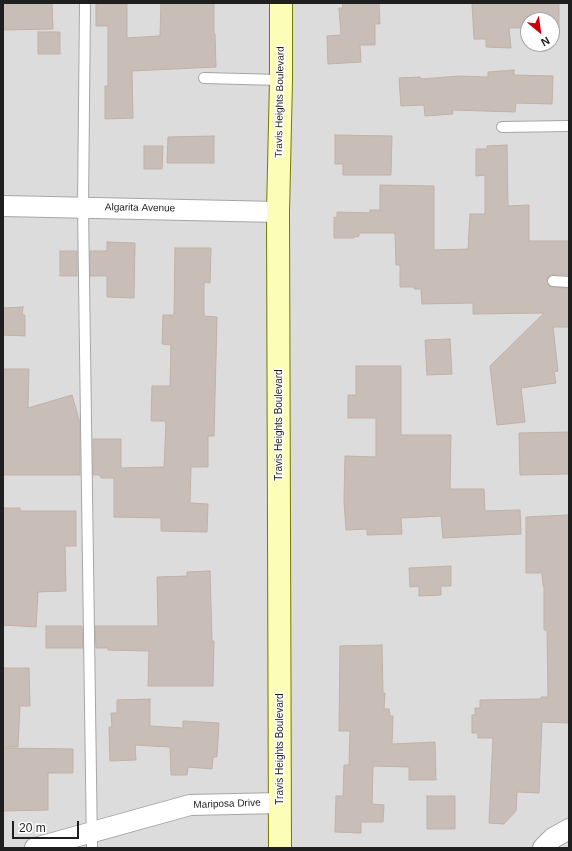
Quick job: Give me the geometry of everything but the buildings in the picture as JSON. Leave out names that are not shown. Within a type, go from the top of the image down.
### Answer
[{"type":"street","name":"Travis Heights Boulevard","points":[[280,848],[278,212],[281,3]]},
{"type":"street","name":"Algarita Avenue","points":[[3,206],[278,212]]},
{"type":"street","name":"Mariposa Drive","points":[[35,848],[92,840],[190,805],[280,802]]},
{"type":"street","points":[[543,848],[553,838],[569,829]]},
{"type":"lane","points":[[85,3],[83,207],[92,840]]},
{"type":"lane","points":[[204,78],[281,80]]},
{"type":"lane","points":[[502,127],[569,126]]},
{"type":"lane","points":[[553,281],[569,282]]},
{"type":"shaded area","points":[[3,3],[569,3],[569,848],[3,848]]}]
